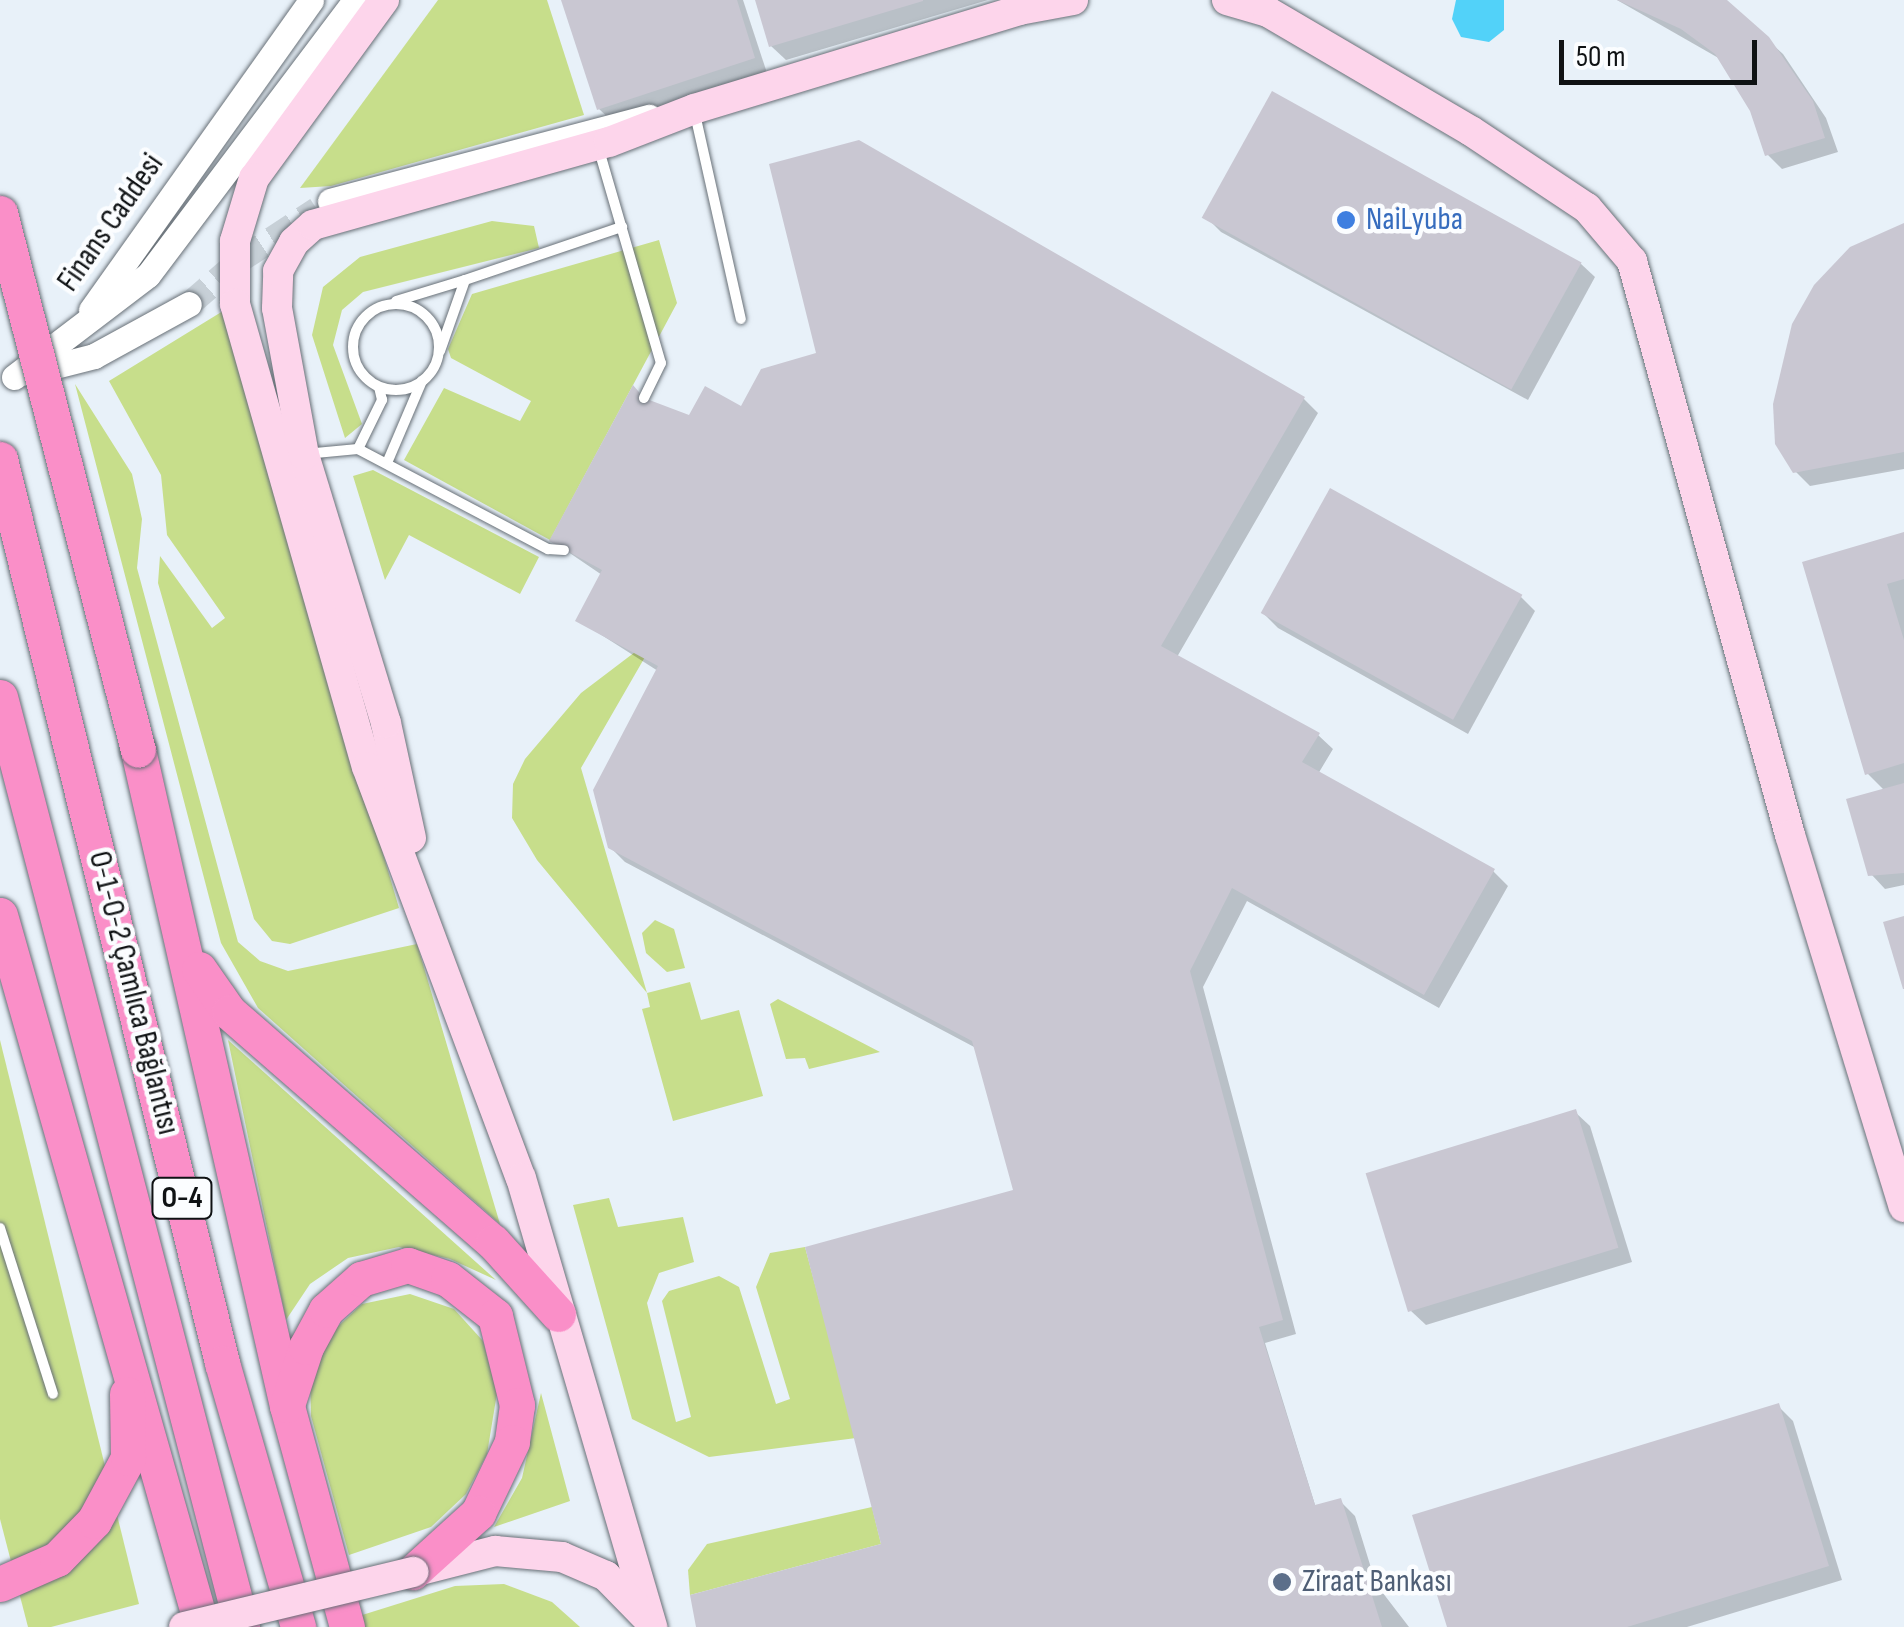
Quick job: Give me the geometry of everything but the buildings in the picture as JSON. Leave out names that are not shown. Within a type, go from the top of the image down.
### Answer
[{"type":"highway","points":[[0,213],[190,956],[287,1406],[348,1627]]},
{"type":"highway","name":"O-1-O-2 Çamlıca Bağlantısı","points":[[0,459],[222,1363],[298,1627]]},
{"type":"highway","name":"O-1-O-2 Çamlıca Bağlantısı","points":[[0,697],[242,1627]]},
{"type":"highway","points":[[0,914],[126,1344],[202,1627]]},
{"type":"highway","points":[[190,956],[229,1012],[493,1242],[558,1314]]},
{"type":"highway","points":[[287,1406],[306,1347],[326,1310],[360,1279],[408,1265],[448,1279],[496,1316],[517,1405],[512,1442],[478,1513],[413,1572]]},
{"type":"highway","points":[[0,1584],[56,1560],[94,1521],[128,1458],[126,1344]]},
{"type":"main road","points":[[384,0],[254,178],[236,241],[235,304],[367,768],[430,925],[521,1178],[651,1624]]},
{"type":"main road","points":[[430,925],[386,723],[304,454],[277,308],[278,271],[294,242],[313,225],[598,144],[694,108],[1019,10],[1073,0]]},
{"type":"main road","points":[[1227,0],[1268,12],[1471,131],[1587,208],[1632,261],[1790,835],[1904,1206]]},
{"type":"main road","points":[[184,1627],[495,1550],[562,1557],[606,1576],[651,1624]]},
{"type":"street","name":"Finans Caddesi","points":[[78,328],[310,0]]},
{"type":"street","name":"Finans Caddesi","points":[[78,328],[148,275],[356,0]]},
{"type":"street","points":[[330,201],[604,126],[694,108]]},
{"type":"street","points":[[78,328],[14,377],[94,356],[189,304]]},
{"type":"lane","points":[[694,108],[740,318]]},
{"type":"lane","points":[[598,144],[661,364],[644,398]]},
{"type":"lane","points":[[422,381],[394,390],[380,387],[359,369],[353,343],[363,318],[386,304],[622,227]]},
{"type":"lane","points":[[386,463],[422,381],[438,356],[465,280]]},
{"type":"lane","points":[[386,304],[425,315],[438,356]]},
{"type":"lane","points":[[358,448],[382,400],[380,387]]},
{"type":"lane","points":[[304,454],[358,448],[548,548],[564,550]]},
{"type":"lane","points":[[0,1228],[53,1394]]},
{"type":"green space","points":[[438,0],[547,0],[584,115],[331,186],[300,188]]},
{"type":"green space","points":[[492,221],[534,226],[539,248],[363,292],[342,310],[333,345],[362,424],[345,438],[312,335],[323,287],[360,257]]},
{"type":"green space","points":[[659,240],[677,303],[550,540],[404,460],[444,388],[520,421],[531,401],[451,358],[448,349],[472,294]]},
{"type":"green space","points":[[223,311],[399,908],[290,944],[272,941],[254,919],[158,583],[160,556],[212,628],[225,618],[167,535],[161,475],[109,381]]},
{"type":"green space","points":[[75,384],[132,474],[142,519],[137,568],[238,942],[260,961],[288,971],[417,944],[500,1224],[258,1008],[221,943]]},
{"type":"green space","points":[[373,470],[539,557],[520,594],[409,535],[385,580],[353,476]]},
{"type":"green space","points":[[639,649],[645,657],[581,768],[647,993],[537,860],[512,818],[513,784],[525,759],[581,693]]},
{"type":"green space","points":[[655,920],[674,929],[685,968],[667,972],[646,953],[642,933]]},
{"type":"green space","points":[[690,982],[701,1020],[739,1010],[763,1096],[673,1121],[642,1009],[650,1007],[647,993]]},
{"type":"green space","points":[[778,999],[880,1052],[809,1069],[805,1058],[786,1059],[770,1004]]},
{"type":"green space","points":[[0,1040],[139,1604],[51,1627],[28,1627],[0,1519]]},
{"type":"green space","points":[[228,1040],[496,1280],[450,1259],[399,1247],[348,1258],[310,1284],[286,1320]]},
{"type":"green space","points":[[609,1198],[618,1227],[683,1217],[694,1262],[659,1273],[647,1303],[676,1422],[691,1417],[662,1301],[669,1291],[719,1276],[739,1287],[776,1404],[790,1399],[756,1287],[770,1253],[805,1247],[856,1438],[709,1457],[632,1419],[573,1205]]},
{"type":"green space","points":[[410,1294],[454,1309],[483,1341],[497,1393],[487,1454],[466,1494],[431,1527],[349,1555],[311,1416],[310,1373],[333,1331],[362,1304]]},
{"type":"green space","points":[[541,1393],[570,1501],[494,1527],[522,1478]]},
{"type":"green space","points":[[872,1507],[881,1544],[690,1595],[688,1570],[707,1544]]},
{"type":"green space","points":[[504,1584],[552,1602],[580,1627],[364,1627],[359,1616],[455,1586]]},
{"type":"water","points":[[1456,0],[1504,0],[1504,30],[1489,42],[1461,37],[1452,19]]},
{"type":"tunnel","points":[[189,304],[241,259],[317,209]]},
{"type":"place","name":"NaiLyuba","points":[[1346,220]]},
{"type":"place","name":"Ziraat Bankası","points":[[1282,1582]]}]
